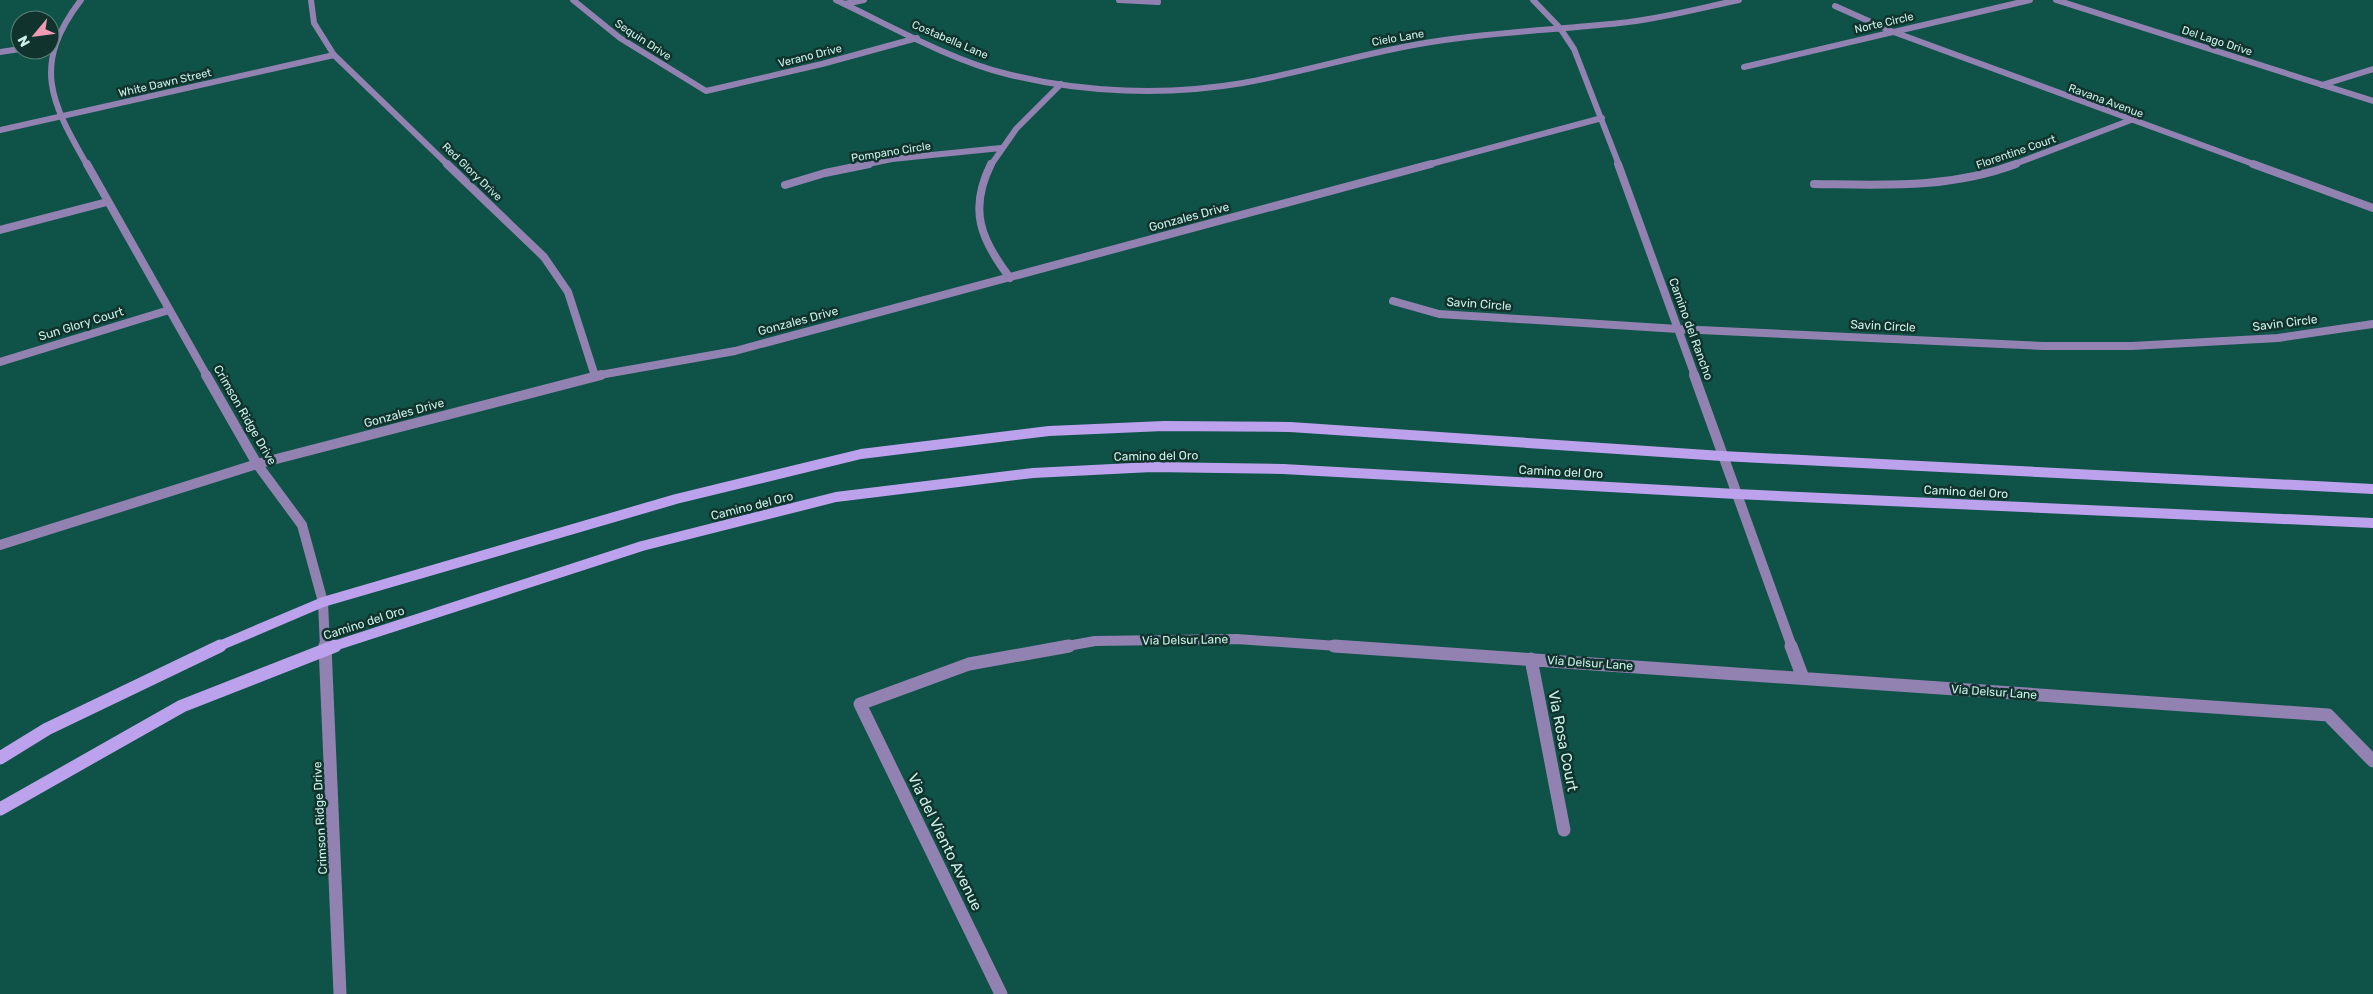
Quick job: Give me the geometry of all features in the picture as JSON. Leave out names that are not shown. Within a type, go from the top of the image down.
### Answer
[{"type":"street","name":"Crimson Ridge Drive","points":[[60,32],[81,0]]},
{"type":"street","name":"Red Glory Drive","points":[[312,0],[311,12],[316,29],[334,55],[544,257],[568,292],[595,376]]},
{"type":"street","name":"Sequin Drive","points":[[573,0],[592,18],[647,58],[706,90]]},
{"type":"street","name":"Costabella Lane","points":[[836,0],[962,59],[1006,74],[1061,84]]},
{"type":"street","points":[[844,4],[864,0]]},
{"type":"street","points":[[1119,0],[1158,2]]},
{"type":"street","name":"Camino del Rancho","points":[[1533,0],[1560,28],[1574,49],[1602,118],[1803,678]]},
{"type":"street","name":"Cielo Lane","points":[[1061,84],[1132,90],[1184,89],[1242,83],[1425,43],[1623,23],[1739,0]]},
{"type":"street","name":"Norte Circle","points":[[1744,67],[1891,31],[2030,0]]},
{"type":"street","name":"Del Lago Drive","points":[[2056,0],[2373,101]]},
{"type":"street","name":"Ravana Avenue","points":[[1835,6],[1891,31],[2373,208]]},
{"type":"street","name":"Verano Drive","points":[[706,90],[822,64],[917,38]]},
{"type":"street","name":"White Dawn Street","points":[[0,130],[334,55]]},
{"type":"street","name":"Crimson Ridge Drive","points":[[52,60],[51,82],[60,117],[257,464],[302,525],[323,602],[339,994]]},
{"type":"street","points":[[2322,85],[2373,68]]},
{"type":"street","points":[[1010,278],[988,249],[980,224],[979,199],[983,183],[1001,148],[1028,114],[1061,84]]},
{"type":"street","name":"Gonzales Drive","points":[[0,545],[257,464],[595,376],[735,351],[1602,118]]},
{"type":"street","name":"Florentine Court","points":[[1814,184],[1923,185],[1989,174],[2131,120]]},
{"type":"street","name":"Pompano Circle","points":[[785,184],[825,173],[892,159],[1001,148]]},
{"type":"street","points":[[0,230],[107,202]]},
{"type":"street","name":"Savin Circle","points":[[1393,301],[1439,314],[2043,346],[2132,346],[2278,338],[2373,324]]},
{"type":"street","name":"Sun Glory Court","points":[[0,362],[169,310]]},
{"type":"street","name":"Camino del Oro","points":[[0,758],[47,729],[212,649],[323,602],[676,499],[861,454],[1049,431],[1164,426],[1290,427],[1722,456],[2372,490]]},
{"type":"street","name":"Camino del Oro","points":[[0,809],[182,706],[325,648],[642,546],[836,497],[1033,473],[1152,467],[1283,469],[1736,494],[2373,522]]},
{"type":"street","name":"Via Delsur Lane","points":[[860,704],[969,664],[1096,641],[1237,639],[2328,715],[2373,761]]},
{"type":"street","name":"Via Rosa Court","points":[[1531,659],[1564,830]]},
{"type":"street","name":"Via del Viento Avenue","points":[[860,704],[1001,994]]}]
